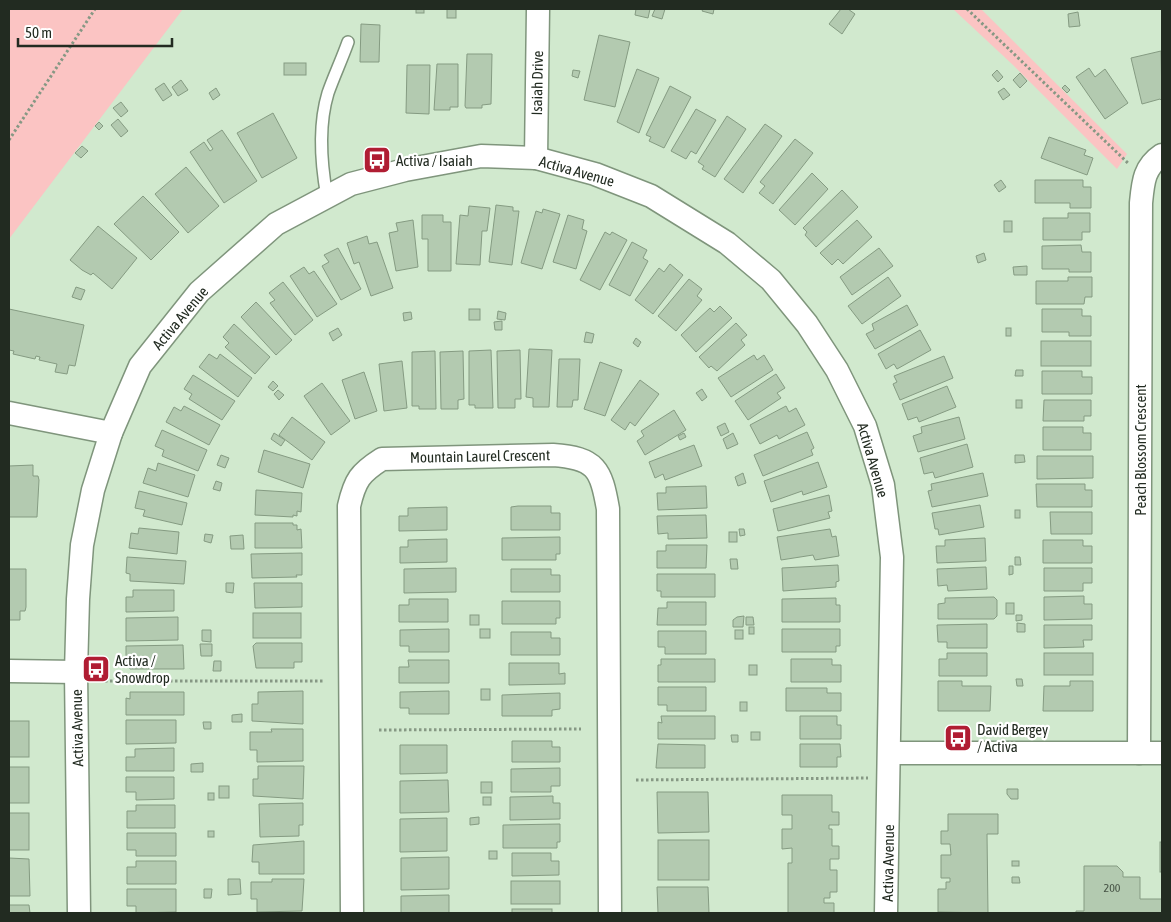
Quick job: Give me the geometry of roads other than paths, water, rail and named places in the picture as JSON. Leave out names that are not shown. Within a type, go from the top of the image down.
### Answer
[{"type":"street","name":"Isaiah Drive","points":[[536,158],[538,9]]},
{"type":"street","name":"Peach Blossom Crescent","points":[[1139,753],[1141,203],[1143,176],[1155,160],[1162,155]]},
{"type":"street","name":"Activa Avenue","points":[[79,913],[76,672],[82,545],[93,490],[111,432],[140,366],[199,292],[276,224],[351,184],[405,170],[481,156],[536,158],[596,174],[651,196],[727,242],[771,280],[807,324],[838,370],[865,426],[883,485],[892,557],[886,913]]},
{"type":"street","points":[[9,412],[111,432]]},
{"type":"street","name":"Mountain Laurel Crescent","points":[[352,913],[349,506],[354,484],[366,469],[382,459],[552,455],[574,457],[589,463],[603,480],[608,510],[610,913]]},
{"type":"street","points":[[9,671],[76,672]]},
{"type":"street","points":[[890,753],[1162,754]]},
{"type":"lane","points":[[327,197],[322,170],[323,124],[328,94],[348,42]]},
{"type":"place","name":"Activa / Isaiah","points":[[377,160]]},
{"type":"place","name":"Activa / Snowdrop","points":[[96,669]]},
{"type":"place","name":"David Bergey / Activa","points":[[958,738]]}]
